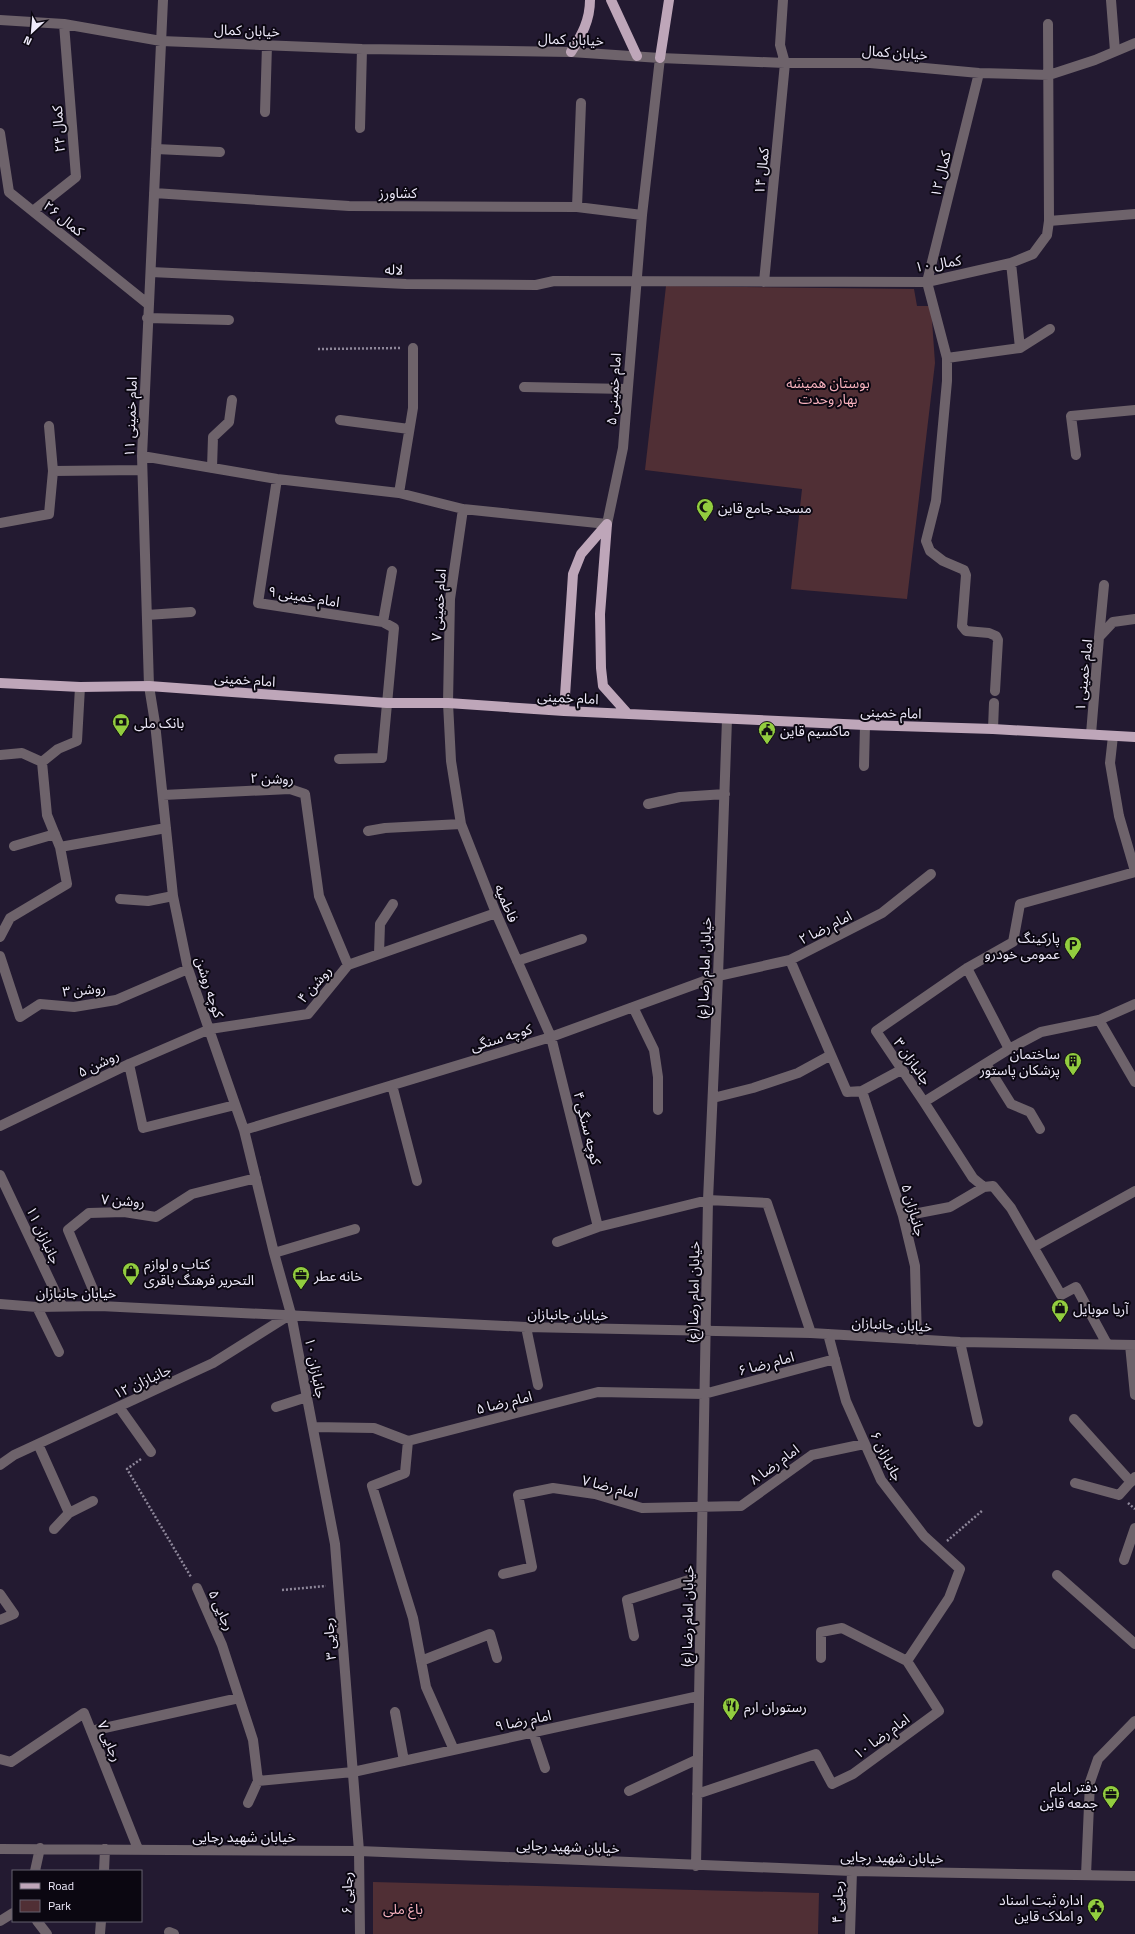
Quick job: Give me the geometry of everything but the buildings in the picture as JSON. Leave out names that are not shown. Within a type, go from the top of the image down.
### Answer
[{"type":"main road","points":[[571,52],[582,34],[590,13],[590,0]]},
{"type":"main road","points":[[611,0],[637,56]]},
{"type":"main road","points":[[660,58],[669,0]]},
{"type":"main road","points":[[564,711],[573,574],[580,554],[607,524]]},
{"type":"main road","points":[[607,524],[600,614],[601,668],[604,686],[628,714]]},
{"type":"main road","name":"امام خمینی","points":[[0,683],[80,687],[149,686],[387,703],[448,703],[564,711],[865,725],[993,728],[1135,737]]},
{"type":"street","name":"امام خمینی ۱۱","points":[[155,723],[149,686],[142,456],[163,0]]},
{"type":"street","name":"کمال ۱۴","points":[[764,282],[785,63],[780,45],[783,0]]},
{"type":"street","points":[[1111,0],[1115,51]]},
{"type":"street","name":"خیابان کمال","points":[[0,20],[64,24],[161,41],[362,49],[571,52],[660,58],[785,63],[870,64],[980,73],[1049,75],[1095,60],[1135,42]]},
{"type":"street","name":"کمال ۲۴","points":[[33,211],[76,177],[64,24]]},
{"type":"street","name":"کمال ۱۰","points":[[636,280],[927,282],[1011,263],[1033,254],[1047,235],[1049,221],[1048,24]]},
{"type":"street","points":[[265,112],[267,45]]},
{"type":"street","points":[[360,128],[362,49]]},
{"type":"street","name":"امام خمینی ۵","points":[[607,524],[623,448],[642,215],[660,58]]},
{"type":"street","name":"کمال ۱۲","points":[[927,282],[980,73]]},
{"type":"street","points":[[577,206],[581,103]]},
{"type":"street","name":"کمال ۲۶","points":[[0,133],[4,194],[33,211],[148,304]]},
{"type":"street","points":[[156,149],[220,152]]},
{"type":"street","name":"کشاورز","points":[[154,193],[349,206],[577,206],[642,215]]},
{"type":"street","points":[[1049,221],[1135,214]]},
{"type":"street","points":[[1011,263],[1020,348]]},
{"type":"street","name":"لاله","points":[[151,272],[406,284],[536,285],[554,281],[636,280]]},
{"type":"street","points":[[927,282],[947,358],[936,501],[926,541],[930,551],[943,561],[964,570],[966,575],[962,626],[966,631],[989,633],[996,636],[998,640],[995,691]]},
{"type":"street","points":[[148,318],[229,320]]},
{"type":"street","points":[[947,358],[1020,348],[1050,329]]},
{"type":"street","points":[[399,493],[413,408],[413,348]]},
{"type":"street","points":[[524,387],[627,389]]},
{"type":"street","points":[[212,468],[213,437],[229,422],[232,400]]},
{"type":"street","points":[[1076,455],[1071,416],[1135,410]]},
{"type":"street","points":[[340,420],[409,429]]},
{"type":"street","points":[[0,522],[49,514],[53,471],[49,426]]},
{"type":"street","points":[[142,456],[277,479],[399,493],[463,509],[607,524]]},
{"type":"street","points":[[53,471],[142,470]]},
{"type":"street","name":"امام خمینی ۹","points":[[277,479],[258,603],[383,622]]},
{"type":"street","name":"امام خمینی ۷","points":[[461,824],[451,761],[448,703],[450,599],[463,509]]},
{"type":"street","points":[[339,759],[382,758],[394,628],[383,622],[392,571]]},
{"type":"street","points":[[1099,637],[1104,585]]},
{"type":"street","points":[[147,615],[191,612]]},
{"type":"street","name":"امام خمینی ۱","points":[[1091,734],[1099,637],[1113,622],[1135,619]]},
{"type":"street","points":[[42,762],[58,749],[77,742],[80,687]]},
{"type":"street","points":[[993,728],[994,703]]},
{"type":"street","name":"خیابان امام رضا (ع)","points":[[696,1866],[708,1200],[727,719]]},
{"type":"street","name":"کوچه روشن","points":[[155,723],[173,896],[188,969],[244,1130],[274,1253]]},
{"type":"street","points":[[864,766],[865,725]]},
{"type":"street","points":[[1113,736],[1110,763],[1119,816],[1135,872]]},
{"type":"street","points":[[0,755],[22,753],[42,762]]},
{"type":"street","points":[[0,937],[10,918],[67,884],[60,847],[47,815],[42,762]]},
{"type":"street","name":"روشن ۲","points":[[163,795],[290,789],[305,794],[319,896],[348,965]]},
{"type":"street","points":[[648,804],[680,797],[725,794]]},
{"type":"street","points":[[368,831],[384,828],[461,824]]},
{"type":"street","name":"فاطمیه","points":[[461,824],[496,913],[531,991]]},
{"type":"street","points":[[60,847],[166,828]]},
{"type":"street","points":[[14,846],[55,834]]},
{"type":"street","name":"جانبازان ۳","points":[[1108,1344],[1076,1286],[1060,1295],[1011,1208],[993,1186],[984,1187],[973,1178],[876,1031],[967,968],[1013,942],[1020,904],[1135,872]]},
{"type":"street","name":"امام رضا ۲","points":[[658,998],[718,976],[790,960],[882,914],[931,874]]},
{"type":"street","points":[[120,899],[148,901],[173,896]]},
{"type":"street","points":[[379,954],[380,924],[393,904]]},
{"type":"street","name":"روشن ۴","points":[[210,1029],[308,1014],[348,965],[496,913]]},
{"type":"street","points":[[517,961],[582,939]]},
{"type":"street","name":"روشن ۳","points":[[0,956],[20,1017],[40,1004],[74,1007],[116,1000],[188,969]]},
{"type":"street","points":[[790,960],[847,1092],[862,1091],[901,1070]]},
{"type":"street","points":[[967,968],[1009,1049]]},
{"type":"street","name":"کوچه سنگی ۴","points":[[531,991],[551,1037],[598,1227]]},
{"type":"street","name":"کوچه سنگی","points":[[244,1130],[551,1037],[658,998]]},
{"type":"street","points":[[924,1102],[1009,1049],[1041,1032],[1098,1020],[1135,1004]]},
{"type":"street","points":[[633,1007],[654,1050],[658,1077],[658,1110]]},
{"type":"street","points":[[1098,1020],[1135,1082]]},
{"type":"street","name":"روشن ۵","points":[[0,1126],[129,1064],[210,1029]]},
{"type":"street","points":[[713,1098],[753,1088],[798,1073],[831,1055]]},
{"type":"street","points":[[129,1064],[142,1128],[235,1105]]},
{"type":"street","points":[[986,1064],[1011,1104],[1030,1112],[1040,1129]]},
{"type":"street","points":[[392,1085],[417,1181]]},
{"type":"street","name":"جانبازان ۵","points":[[862,1091],[903,1216],[915,1266],[917,1340]]},
{"type":"street","name":"جانبازان ۱۱","points":[[0,1175],[62,1306]]},
{"type":"street","name":"روشن ۷","points":[[100,1306],[68,1230],[89,1212],[124,1212],[156,1217],[192,1194],[256,1178]]},
{"type":"street","points":[[903,1216],[950,1207],[984,1187]]},
{"type":"street","points":[[1034,1247],[1135,1191]]},
{"type":"street","points":[[557,1242],[598,1227],[708,1200],[767,1203],[811,1333]]},
{"type":"street","points":[[274,1253],[355,1229]]},
{"type":"street","name":"جانبازان ۱۰","points":[[274,1253],[291,1314],[313,1427]]},
{"type":"street","name":"خیابان جانبازان","points":[[0,1304],[37,1307],[100,1306],[291,1314],[526,1327],[811,1333],[960,1342],[1133,1345]]},
{"type":"street","points":[[37,1307],[59,1352]]},
{"type":"street","name":"جانبازان ۱۲","points":[[0,1465],[14,1455],[213,1363],[291,1314]]},
{"type":"street","points":[[526,1327],[538,1385]]},
{"type":"street","name":"جانبازان ۶","points":[[828,1334],[846,1401],[881,1480],[924,1536],[960,1569],[949,1598],[907,1661]]},
{"type":"street","points":[[960,1342],[978,1422]]},
{"type":"street","points":[[1133,1345],[1135,1395]]},
{"type":"street","name":"امام رضا ۶","points":[[704,1394],[835,1359]]},
{"type":"street","name":"امام رضا ۵","points":[[408,1441],[598,1392],[704,1394]]},
{"type":"street","points":[[276,1407],[306,1397]]},
{"type":"street","points":[[119,1406],[151,1452]]},
{"type":"street","points":[[1074,1418],[1133,1480],[1119,1494],[1075,1483]]},
{"type":"street","points":[[313,1427],[374,1428],[408,1441],[405,1473],[372,1486],[413,1618],[426,1687],[454,1750]]},
{"type":"street","name":"رجایی ۳","points":[[313,1427],[335,1544],[359,1851]]},
{"type":"street","points":[[38,1444],[69,1513]]},
{"type":"street","name":"امام رضا ۸","points":[[703,1507],[742,1506],[812,1454],[864,1444]]},
{"type":"street","name":"امام رضا ۷","points":[[503,1574],[532,1567],[518,1495],[552,1488],[595,1494],[642,1508],[703,1507]]},
{"type":"street","points":[[54,1529],[69,1513],[92,1501]]},
{"type":"street","points":[[1124,1560],[1135,1528]]},
{"type":"street","points":[[634,1636],[627,1600],[701,1576]]},
{"type":"street","points":[[1057,1576],[1135,1644]]},
{"type":"street","name":"رجایی ۵","points":[[197,1588],[222,1645],[253,1740],[258,1781]]},
{"type":"street","points":[[0,1594],[14,1614],[0,1620]]},
{"type":"street","points":[[820,1658],[821,1632],[842,1628],[907,1661]]},
{"type":"street","points":[[421,1661],[490,1634],[497,1658]]},
{"type":"street","name":"امام رضا ۱۰","points":[[697,1794],[816,1754],[832,1784],[853,1774],[939,1711],[907,1661]]},
{"type":"street","name":"امام رضا ۹","points":[[258,1781],[353,1772],[699,1696]]},
{"type":"street","points":[[91,1731],[239,1698]]},
{"type":"street","points":[[395,1712],[404,1761]]},
{"type":"street","name":"رجایی ۷","points":[[0,1759],[11,1762],[84,1713],[138,1849]]},
{"type":"street","points":[[1086,1875],[1090,1782],[1098,1759],[1135,1721]]},
{"type":"street","points":[[533,1732],[545,1768]]},
{"type":"street","points":[[629,1791],[698,1759]]},
{"type":"street","points":[[248,1802],[258,1781]]},
{"type":"street","points":[[35,1870],[40,1848]]},
{"type":"street","name":"خیابان شهید رجایی","points":[[0,1849],[40,1848],[359,1851],[696,1866],[852,1871],[1135,1876]]},
{"type":"street","points":[[104,1870],[105,1849]]},
{"type":"street","name":"رجایی ۶","points":[[359,1851],[360,1934]]},
{"type":"street","name":"رجایی ۴","points":[[850,1934],[852,1871]]},
{"type":"street","points":[[0,1921],[12,1914]]},
{"type":"street","points":[[38,1922],[47,1934]]},
{"type":"street","points":[[100,1934],[101,1922]]},
{"type":"path","points":[[318,349],[413,348]]},
{"type":"path","name":"رجایی ۵","points":[[151,1452],[127,1469],[197,1588]]},
{"type":"path","points":[[938,1549],[983,1510]]},
{"type":"path","points":[[282,1590],[339,1584]]},
{"type":"green space","name":"بوستان همیشه بهار وحدت","points":[[666,286],[914,289],[917,306],[931,306],[935,363],[907,599],[791,589],[802,489],[645,470]]},
{"type":"green space","name":"باغ ملی","points":[[373,1882],[819,1893],[818,1934],[373,1934]]},
{"type":"place","name":"مسجد جامع قاین","points":[[705,522]]},
{"type":"place","name":"بانک ملی","points":[[121,737]]},
{"type":"place","name":"ماکسیم قاین","points":[[767,745]]},
{"type":"place","name":"پارکینگ عمومی خودرو","points":[[1073,960]]},
{"type":"place","name":"ساختمان پزشکان پاستور","points":[[1073,1076]]},
{"type":"place","name":"کتاب و لوازم التحریر فرهنگ باقری","points":[[131,1286]]},
{"type":"place","name":"خانه عطر","points":[[301,1290]]},
{"type":"place","name":"آریا موبایل","points":[[1060,1323]]},
{"type":"place","name":"رستوران ارم","points":[[731,1721]]},
{"type":"place","name":"دفتر امام جمعه قاین","points":[[1111,1809]]},
{"type":"place","name":"اداره ثبت اسناد و املاک قاین","points":[[1096,1922]]}]
